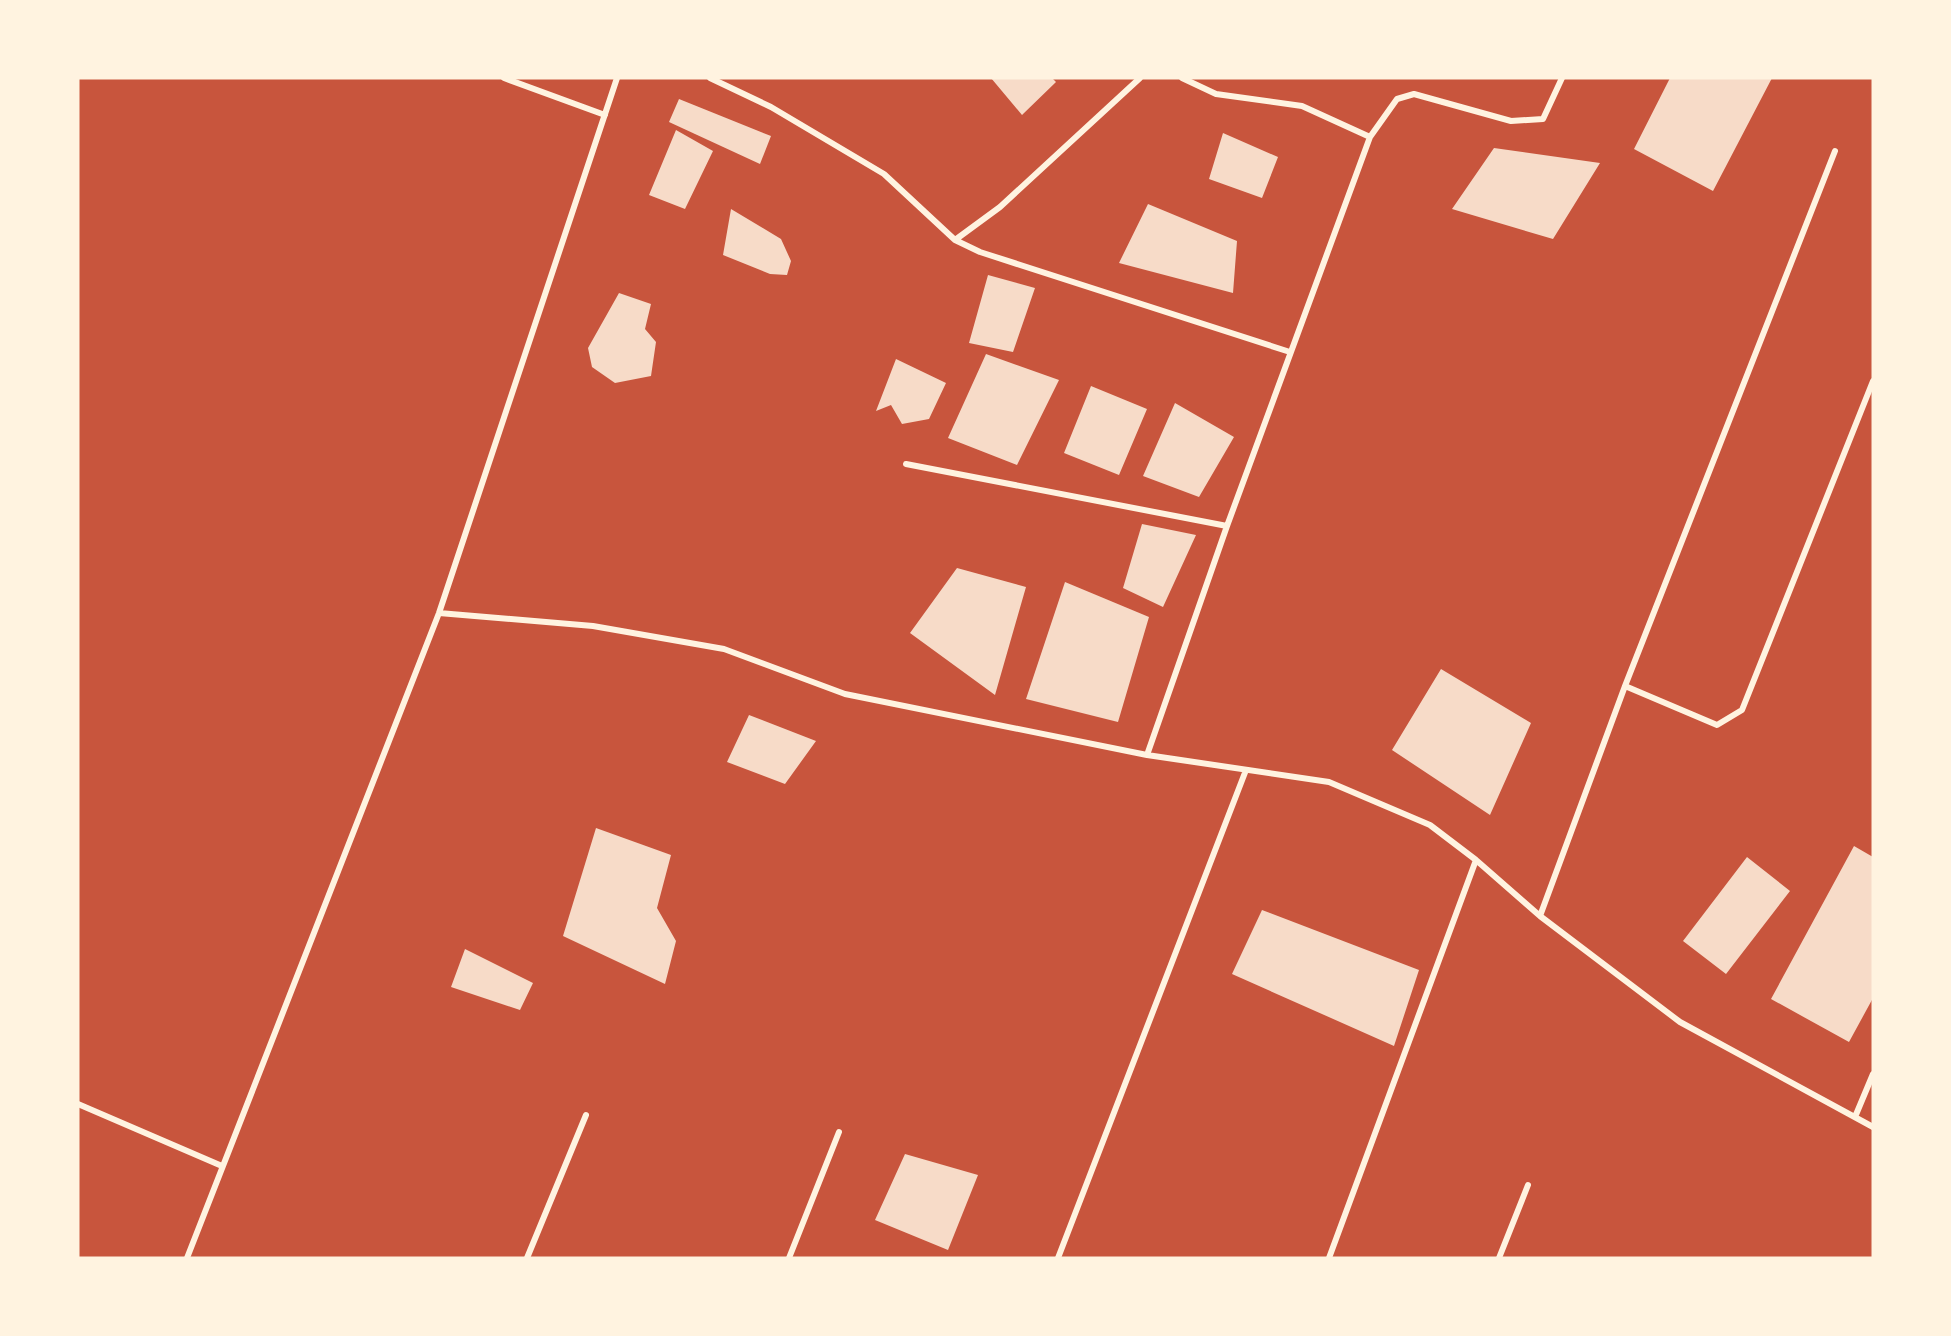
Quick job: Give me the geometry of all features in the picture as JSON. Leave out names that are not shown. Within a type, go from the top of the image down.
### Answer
[{"type":"street","points":[[504,78],[604,115]]},
{"type":"street","points":[[187,1258],[439,613],[617,78]]},
{"type":"street","points":[[710,78],[771,107],[884,174],[955,240],[980,252],[1290,352]]},
{"type":"street","points":[[955,240],[1000,207],[1140,78]]},
{"type":"street","points":[[1182,78],[1216,94],[1302,106],[1370,137]]},
{"type":"street","points":[[1147,755],[1227,526],[1370,137],[1397,99],[1414,94],[1511,121],[1543,118],[1562,78]]},
{"type":"street","points":[[1540,916],[1625,686],[1835,151]]},
{"type":"street","points":[[1625,686],[1717,725],[1742,710],[1873,381]]},
{"type":"street","points":[[906,464],[1227,526]]},
{"type":"street","points":[[439,613],[593,626],[724,650],[845,694],[1147,755],[1329,782],[1430,825],[1476,860],[1540,916],[1680,1022],[1873,1127]]},
{"type":"street","points":[[1058,1258],[1246,770]]},
{"type":"street","points":[[1329,1258],[1476,860]]},
{"type":"street","points":[[1855,1117],[1873,1074]]},
{"type":"street","points":[[78,1104],[222,1166]]},
{"type":"street","points":[[527,1258],[586,1115]]},
{"type":"street","points":[[789,1258],[839,1132]]},
{"type":"street","points":[[1499,1258],[1528,1185]]},
{"type":"building","points":[[991,78],[1052,78],[1056,82],[1022,115]]},
{"type":"building","points":[[1670,78],[1772,78],[1713,191],[1634,149]]},
{"type":"building","points":[[679,99],[771,136],[760,164],[669,122]]},
{"type":"building","points":[[676,130],[713,151],[685,209],[649,195]]},
{"type":"building","points":[[1223,133],[1278,157],[1262,198],[1209,179]]},
{"type":"building","points":[[1494,148],[1600,163],[1553,239],[1452,209]]},
{"type":"building","points":[[1148,204],[1237,241],[1233,293],[1119,263]]},
{"type":"building","points":[[731,209],[781,239],[791,261],[787,275],[770,274],[723,255]]},
{"type":"building","points":[[988,275],[1035,288],[1013,352],[969,343]]},
{"type":"building","points":[[619,293],[651,304],[645,329],[656,342],[651,376],[615,383],[592,367],[588,348]]},
{"type":"building","points":[[986,354],[1059,380],[1017,465],[948,438]]},
{"type":"building","points":[[896,359],[946,383],[929,419],[902,424],[891,405],[876,411]]},
{"type":"building","points":[[1091,386],[1147,409],[1119,475],[1064,453]]},
{"type":"building","points":[[1175,403],[1234,437],[1199,497],[1143,476]]},
{"type":"building","points":[[1142,524],[1196,535],[1163,607],[1123,588]]},
{"type":"building","points":[[957,568],[1026,587],[995,695],[910,633]]},
{"type":"building","points":[[1065,582],[1149,617],[1118,722],[1026,699]]},
{"type":"building","points":[[1441,669],[1531,723],[1490,815],[1392,750]]},
{"type":"building","points":[[749,715],[816,741],[785,784],[727,762]]},
{"type":"building","points":[[596,828],[671,855],[657,908],[676,941],[665,984],[563,936]]},
{"type":"building","points":[[1854,846],[1873,857],[1873,998],[1849,1042],[1771,999]]},
{"type":"building","points":[[1747,857],[1790,891],[1726,974],[1683,941]]},
{"type":"building","points":[[1262,910],[1419,970],[1394,1046],[1232,974]]},
{"type":"building","points":[[465,949],[533,983],[520,1010],[451,987]]},
{"type":"building","points":[[905,1154],[978,1175],[948,1250],[875,1220]]}]
